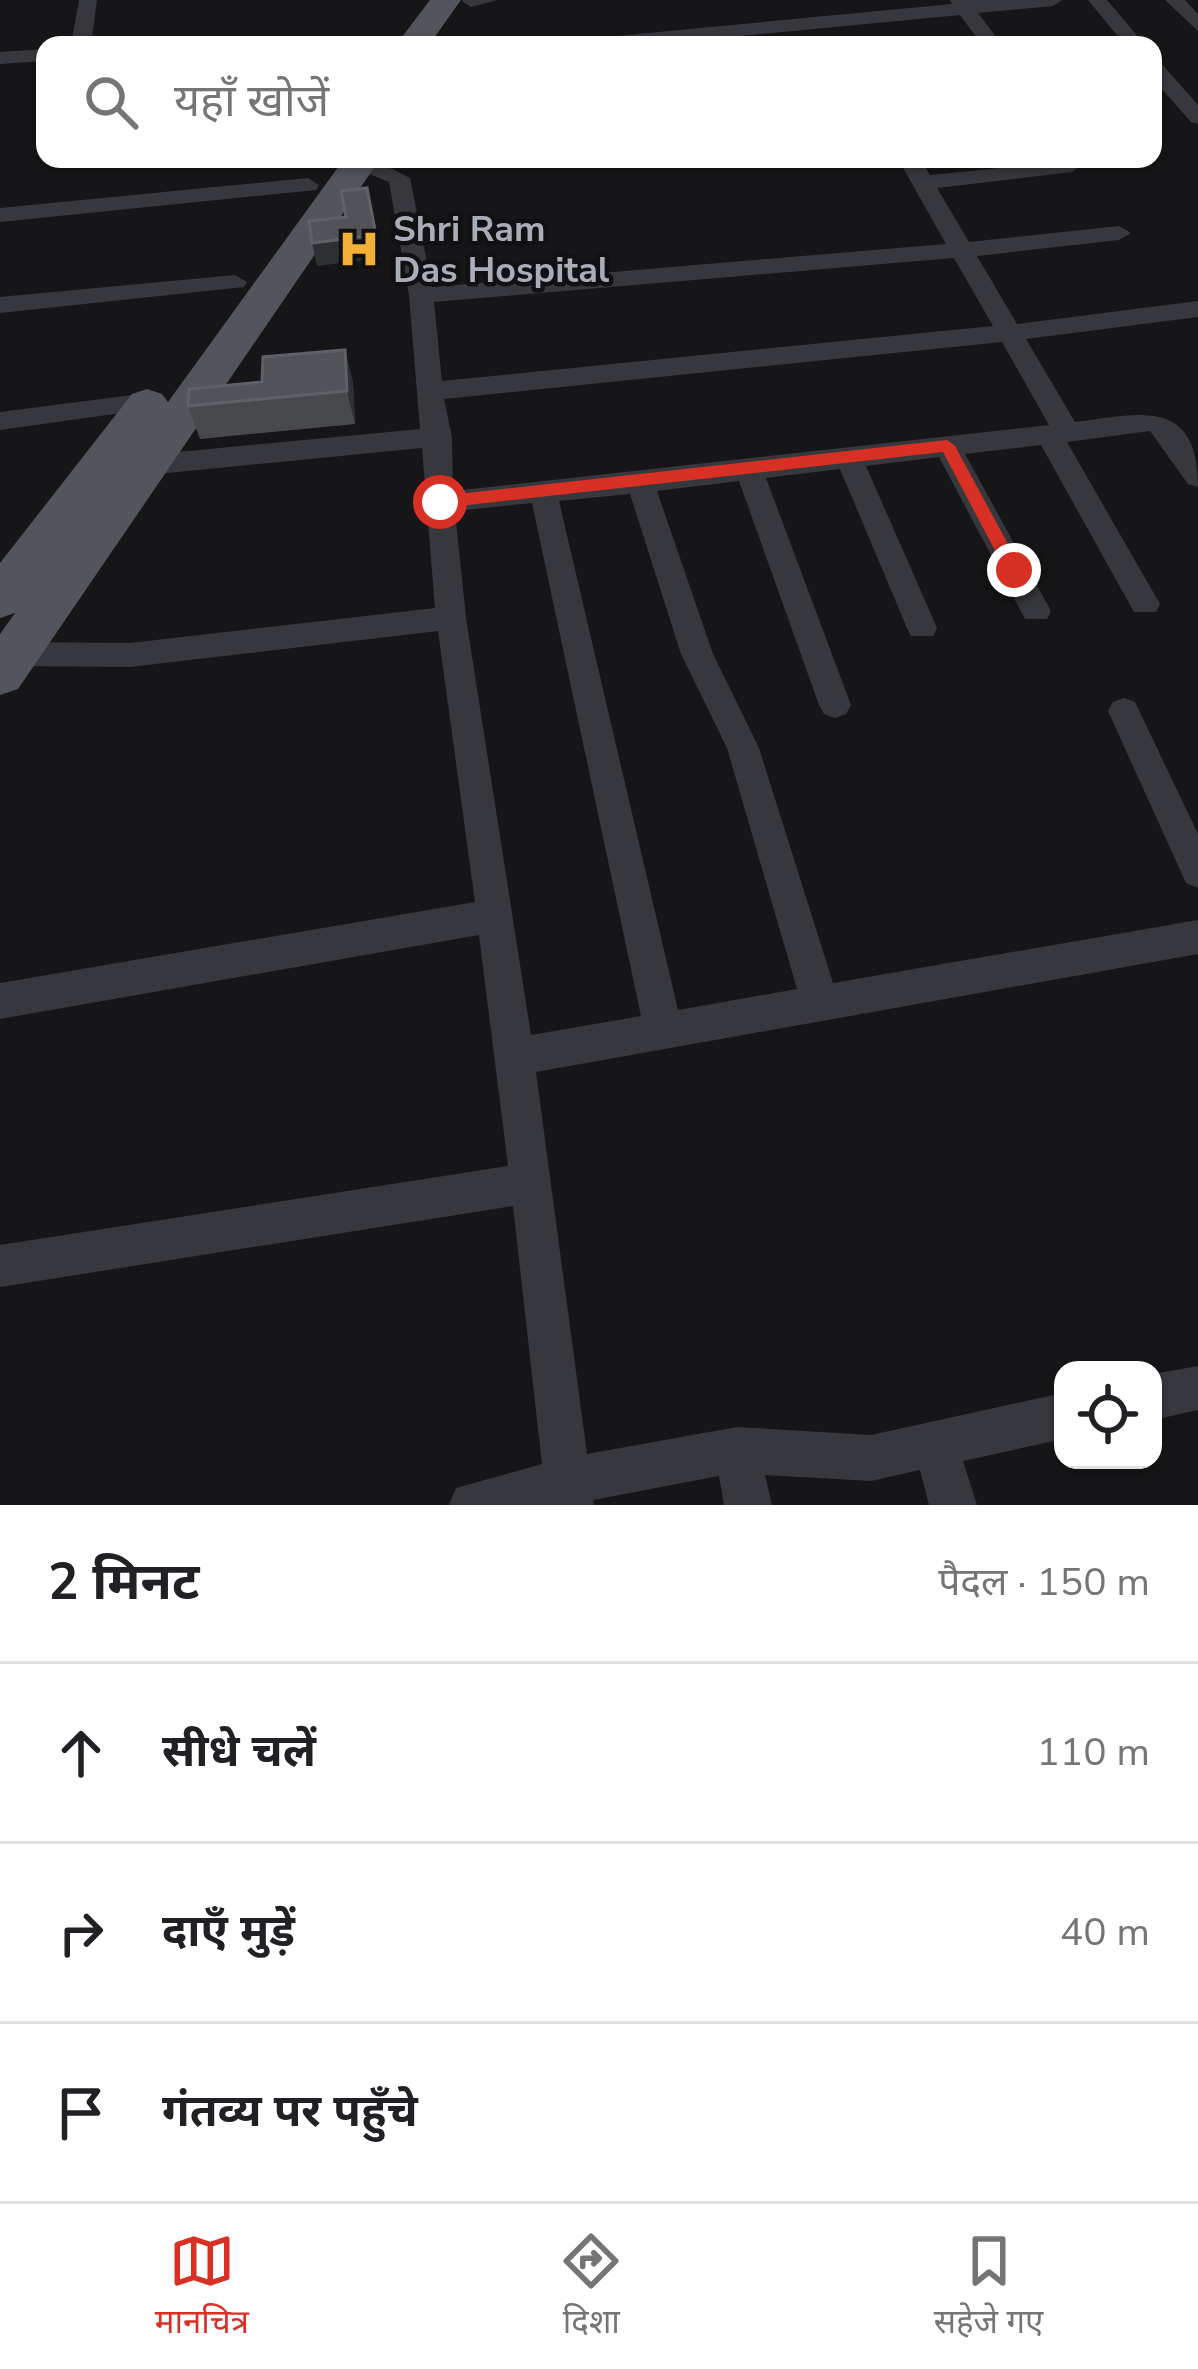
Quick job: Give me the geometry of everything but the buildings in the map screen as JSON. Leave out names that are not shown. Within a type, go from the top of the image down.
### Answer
[{"type":"main road","points":[[419,36],[446,0]]},
{"type":"main road","points":[[446,36],[471,1]]},
{"type":"main road","points":[[0,599],[17,555],[148,402],[236,282],[338,168]]},
{"type":"main road","points":[[7,664],[147,465],[339,168]]},
{"type":"street","points":[[82,36],[88,0]]},
{"type":"street","points":[[471,1],[488,0]]},
{"type":"street","points":[[669,36],[888,16],[962,4],[1053,0]]},
{"type":"street","points":[[1097,0],[1128,36]]},
{"type":"street","points":[[1174,0],[1198,25]]},
{"type":"street","points":[[962,4],[985,36]]},
{"type":"street","points":[[0,58],[36,56]]},
{"type":"street","points":[[1162,76],[1198,118]]},
{"type":"street","points":[[0,215],[326,168]]},
{"type":"street","points":[[350,168],[398,178],[421,295],[434,392],[452,618],[532,1183],[569,1493]]},
{"type":"street","points":[[914,168],[1008,333],[1145,604]]},
{"type":"street","points":[[922,183],[1047,168]]},
{"type":"street","points":[[421,295],[1119,233]]},
{"type":"street","points":[[0,305],[236,282]]},
{"type":"street","points":[[434,392],[1198,309]]},
{"type":"street","points":[[0,421],[148,402]]},
{"type":"street","points":[[440,502],[1159,423],[1198,477]]},
{"type":"street","points":[[147,465],[438,436]]},
{"type":"street","points":[[947,446],[1036,611]]},
{"type":"street","points":[[849,458],[922,628]]},
{"type":"street","points":[[749,470],[836,706]]},
{"type":"street","points":[[640,483],[697,653],[743,748],[820,1003]]},
{"type":"street","points":[[543,491],[663,1029]]},
{"type":"street","points":[[7,664],[130,655],[452,618]]},
{"type":"street","points":[[1124,711],[1198,872]]},
{"type":"street","points":[[0,1001],[492,916]]},
{"type":"street","points":[[515,1057],[1198,938]]},
{"type":"street","points":[[0,1266],[532,1183]]},
{"type":"street","points":[[1162,1395],[1198,1388]]},
{"type":"street","points":[[472,1505],[569,1493],[737,1450],[871,1458],[1054,1418]]},
{"type":"street","points":[[935,1444],[953,1505]]},
{"type":"street","points":[[737,1450],[748,1505]]},
{"type":"place","name":"Shri Ram Das Hospital","points":[[359,249]]},
{"type":"route","points":[[440,502],[947,446],[1014,570]]}]
